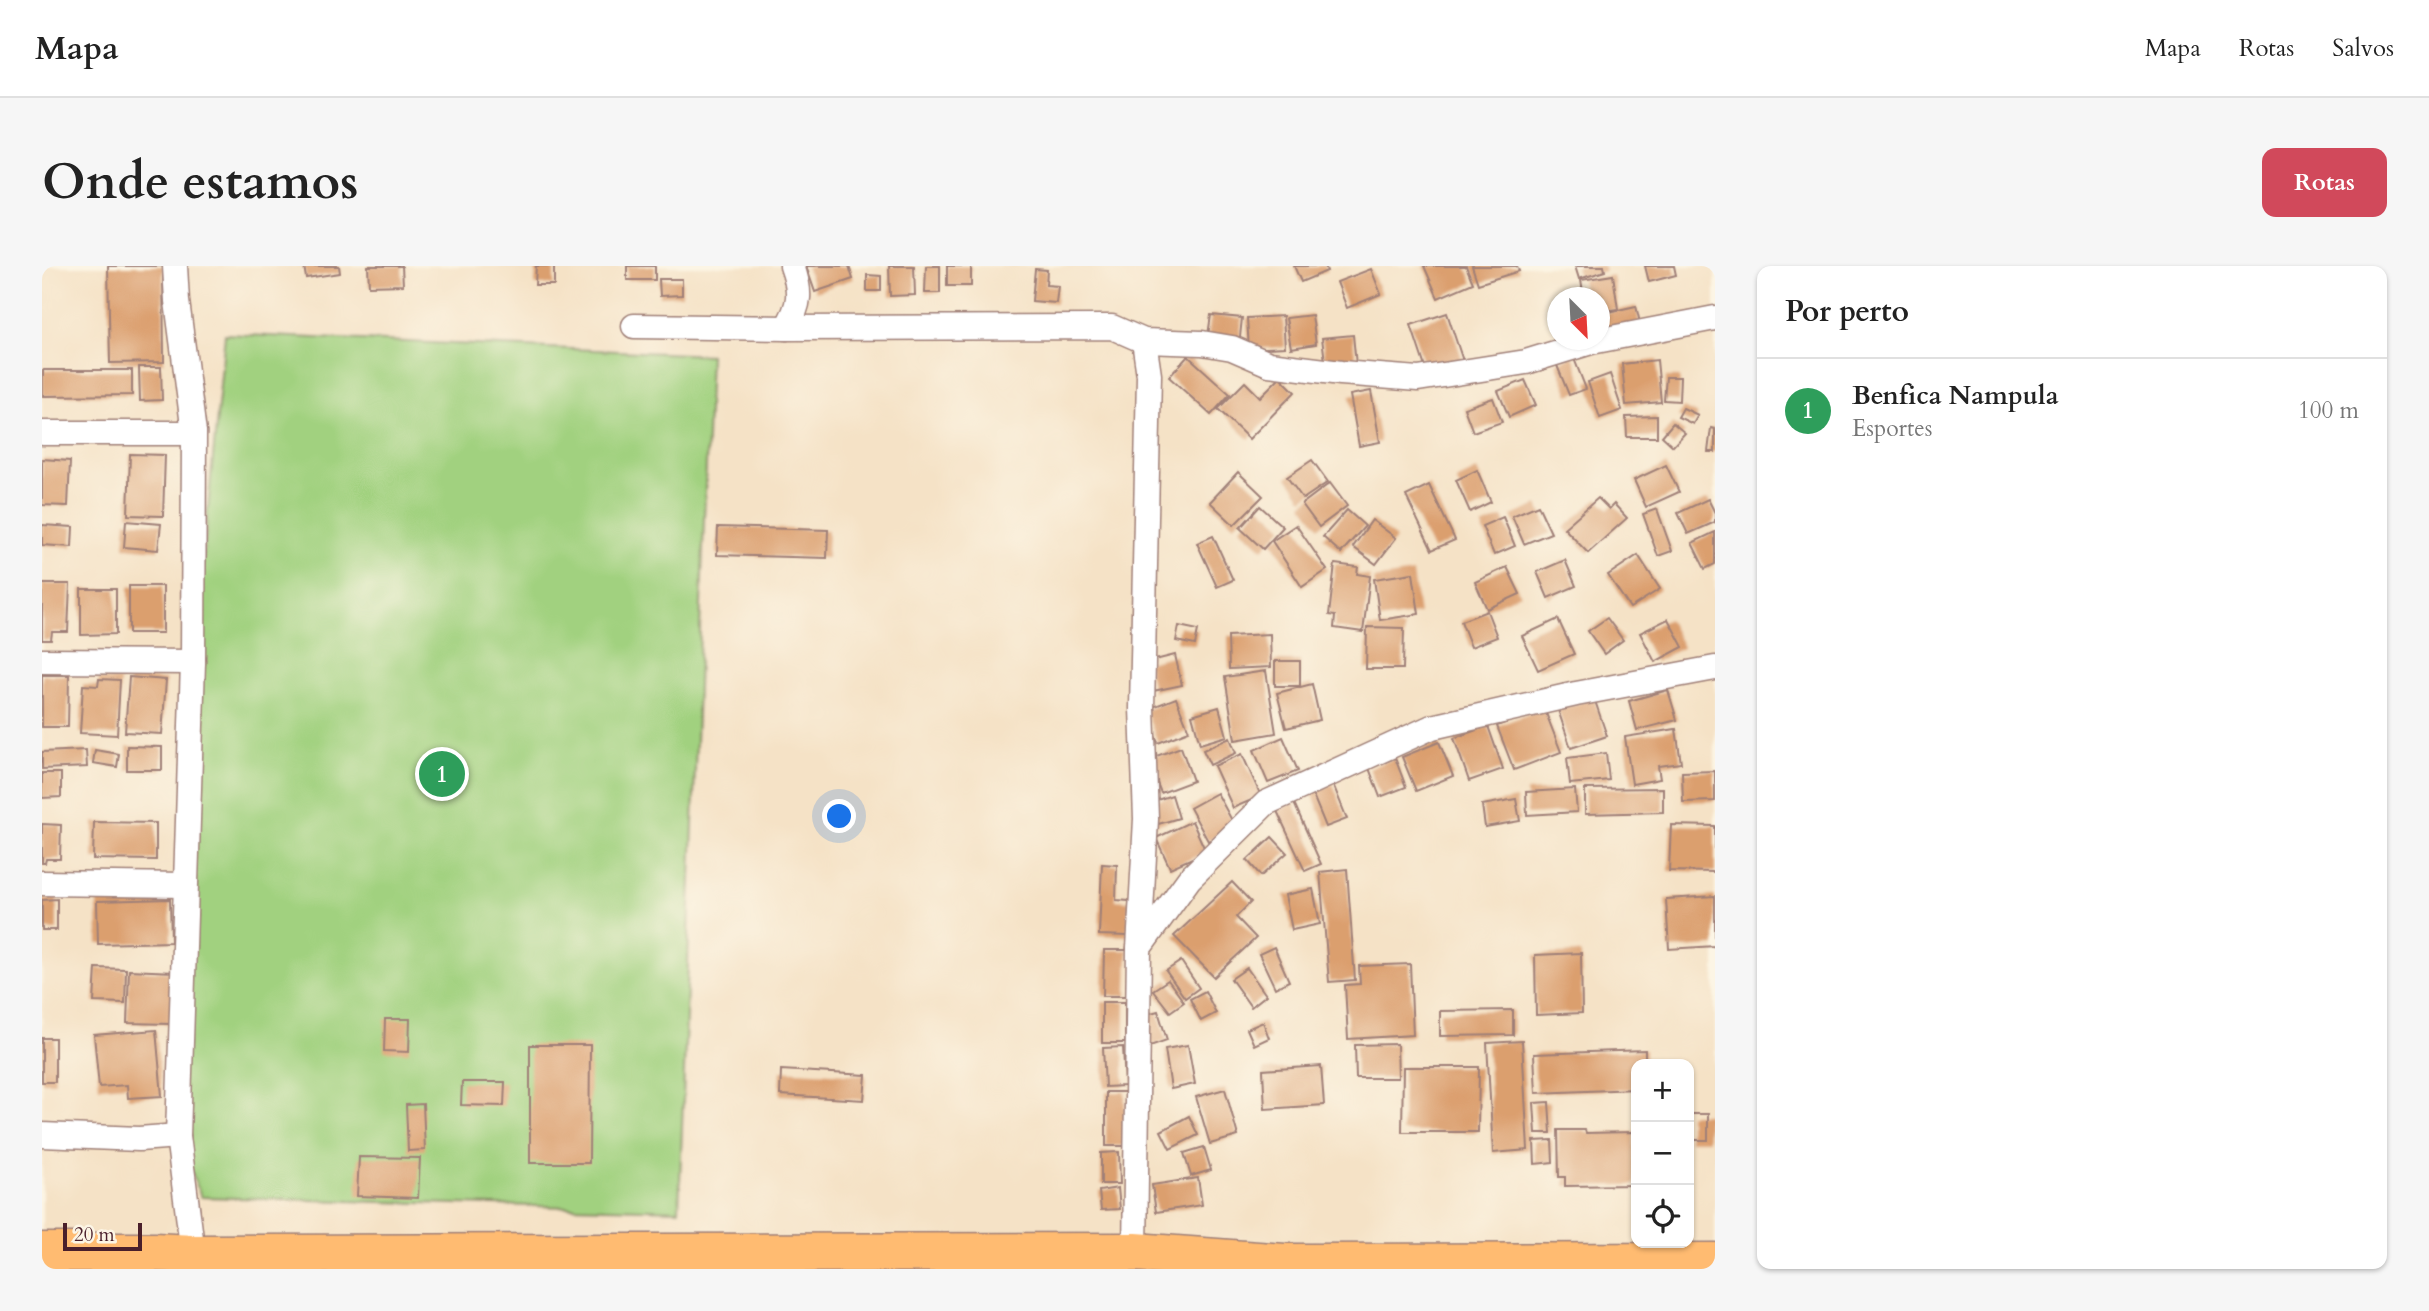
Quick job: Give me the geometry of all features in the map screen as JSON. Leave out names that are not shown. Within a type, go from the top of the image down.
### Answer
[{"type":"main road","points":[[42,1252],[153,1260],[193,1254],[1018,1261],[1135,1252],[1285,1263],[1715,1262]]},
{"type":"street","points":[[175,266],[194,433],[193,662],[178,1136],[193,1254]]},
{"type":"street","points":[[786,328],[797,312],[799,286],[792,266]]},
{"type":"street","points":[[634,326],[1112,327],[1144,341],[1202,343],[1232,348],[1269,364],[1418,379],[1527,362],[1591,342],[1715,318]]},
{"type":"street","points":[[1135,1252],[1139,948],[1146,819],[1142,708],[1149,375],[1144,341]]},
{"type":"street","points":[[42,432],[194,433]]},
{"type":"street","points":[[42,661],[193,662]]},
{"type":"street","points":[[1139,948],[1189,879],[1266,803],[1432,727],[1576,694],[1715,668]]},
{"type":"street","points":[[42,883],[185,885]]},
{"type":"street","points":[[42,1135],[139,1139],[178,1136]]},
{"type":"green space","points":[[225,334],[710,355],[679,1210],[201,1197],[178,1136],[193,662]]},
{"type":"building","points":[[108,266],[163,266],[164,362],[110,363]]},
{"type":"building","points":[[304,266],[339,266],[340,273],[306,278]]},
{"type":"building","points":[[368,266],[402,266],[403,285],[369,286]]},
{"type":"building","points":[[536,266],[554,266],[554,285],[535,285]]},
{"type":"building","points":[[627,266],[655,266],[655,280],[627,280]]},
{"type":"building","points":[[806,266],[849,266],[853,279],[815,292]]},
{"type":"building","points":[[889,266],[914,266],[915,295],[890,296]]},
{"type":"building","points":[[926,266],[940,266],[940,293],[925,293]]},
{"type":"building","points":[[947,266],[971,266],[971,286],[947,286]]},
{"type":"building","points":[[1294,266],[1325,266],[1327,271],[1301,282]]},
{"type":"building","points":[[1424,266],[1466,266],[1473,283],[1438,298]]},
{"type":"building","points":[[1472,266],[1517,266],[1519,271],[1478,284]]},
{"type":"building","points":[[1575,266],[1604,266],[1605,271],[1579,279]]},
{"type":"building","points":[[1645,266],[1674,266],[1676,275],[1649,282]]},
{"type":"building","points":[[1035,269],[1047,270],[1046,285],[1058,286],[1056,303],[1032,301]]},
{"type":"building","points":[[1371,269],[1381,294],[1347,308],[1337,282]]},
{"type":"building","points":[[867,275],[881,276],[881,291],[867,291]]},
{"type":"building","points":[[1613,275],[1618,309],[1610,310],[1610,287],[1582,287],[1581,280]]},
{"type":"building","points":[[659,279],[682,279],[682,295],[660,296]]},
{"type":"building","points":[[1636,306],[1640,323],[1610,330],[1610,312]]},
{"type":"building","points":[[1447,313],[1464,364],[1428,376],[1411,325]]},
{"type":"building","points":[[1211,315],[1242,318],[1239,346],[1207,342]]},
{"type":"building","points":[[1312,315],[1316,344],[1291,348],[1286,318]]},
{"type":"building","points":[[1283,316],[1285,347],[1249,349],[1247,318]]},
{"type":"building","points":[[1353,335],[1356,365],[1326,369],[1322,338]]},
{"type":"building","points":[[1188,356],[1230,394],[1211,415],[1169,377]]},
{"type":"building","points":[[1573,356],[1586,389],[1569,395],[1556,363]]},
{"type":"building","points":[[1657,360],[1661,402],[1626,405],[1622,364]]},
{"type":"building","points":[[139,367],[161,367],[162,400],[140,401]]},
{"type":"building","points":[[43,370],[132,370],[132,395],[43,396]]},
{"type":"building","points":[[1610,374],[1622,410],[1600,418],[1588,382]]},
{"type":"building","points":[[1280,377],[1295,392],[1249,439],[1218,409],[1245,382],[1260,397]]},
{"type":"building","points":[[1666,377],[1680,377],[1679,401],[1664,400]]},
{"type":"building","points":[[1525,380],[1536,405],[1509,417],[1498,391]]},
{"type":"building","points":[[1371,391],[1380,442],[1359,446],[1350,395]]},
{"type":"building","points":[[1493,398],[1502,422],[1473,432],[1464,408]]},
{"type":"building","points":[[1683,408],[1698,415],[1693,424],[1678,417]]},
{"type":"building","points":[[1657,416],[1657,437],[1627,437],[1626,417]]},
{"type":"building","points":[[1673,423],[1685,433],[1673,446],[1662,436]]},
{"type":"building","points":[[1711,428],[1715,429],[1715,452],[1708,452]]},
{"type":"building","points":[[130,454],[165,455],[163,516],[128,515]]},
{"type":"building","points":[[42,459],[70,461],[68,506],[42,505]]},
{"type":"building","points":[[1312,460],[1328,482],[1303,499],[1287,477]]},
{"type":"building","points":[[1666,465],[1679,492],[1646,507],[1634,480]]},
{"type":"building","points":[[1477,470],[1491,502],[1470,512],[1456,480]]},
{"type":"building","points":[[1238,472],[1263,496],[1234,525],[1210,502]]},
{"type":"building","points":[[1330,483],[1347,506],[1319,527],[1302,504]]},
{"type":"building","points":[[1429,485],[1455,540],[1432,550],[1406,496]]},
{"type":"building","points":[[1598,498],[1609,509],[1614,504],[1627,518],[1588,553],[1564,528]]},
{"type":"building","points":[[1708,499],[1715,513],[1715,522],[1688,534],[1678,513]]},
{"type":"building","points":[[1538,505],[1551,533],[1524,544],[1512,516]]},
{"type":"building","points":[[1260,506],[1283,527],[1263,549],[1240,528]]},
{"type":"building","points":[[1657,509],[1672,551],[1658,556],[1643,514]]},
{"type":"building","points":[[1347,510],[1365,526],[1341,553],[1323,537]]},
{"type":"building","points":[[1503,517],[1515,546],[1494,555],[1482,526]]},
{"type":"building","points":[[1372,520],[1396,538],[1376,564],[1353,547]]},
{"type":"building","points":[[126,521],[161,524],[158,550],[124,547]]},
{"type":"building","points":[[42,525],[73,527],[72,547],[42,545]]},
{"type":"building","points":[[1296,525],[1327,570],[1302,587],[1272,541]]},
{"type":"building","points":[[718,527],[828,530],[827,558],[717,555]]},
{"type":"building","points":[[1715,532],[1715,564],[1705,569],[1692,543]]},
{"type":"building","points":[[1213,536],[1233,580],[1217,587],[1197,543]]},
{"type":"building","points":[[1638,555],[1660,589],[1630,608],[1608,575]]},
{"type":"building","points":[[1565,560],[1576,586],[1548,598],[1537,572]]},
{"type":"building","points":[[1335,564],[1358,567],[1357,574],[1370,576],[1363,632],[1334,628],[1335,616],[1329,615]]},
{"type":"building","points":[[1507,567],[1520,594],[1487,609],[1475,582]]},
{"type":"building","points":[[1413,573],[1419,614],[1380,620],[1374,579]]},
{"type":"building","points":[[42,584],[70,584],[68,632],[52,632],[51,640],[42,640]]},
{"type":"building","points":[[129,586],[163,586],[163,633],[129,633]]},
{"type":"building","points":[[81,589],[116,589],[116,634],[81,635]]},
{"type":"building","points":[[1487,611],[1497,637],[1471,647],[1461,621]]},
{"type":"building","points":[[1607,618],[1623,640],[1604,654],[1588,631]]},
{"type":"building","points":[[1558,619],[1574,654],[1538,670],[1522,636]]},
{"type":"building","points":[[1668,619],[1683,647],[1655,662],[1640,633]]},
{"type":"building","points":[[1179,626],[1198,630],[1195,645],[1176,641]]},
{"type":"building","points":[[1367,627],[1404,628],[1403,669],[1366,669]]},
{"type":"building","points":[[1270,634],[1271,667],[1229,669],[1228,636]]},
{"type":"building","points":[[1175,655],[1182,685],[1153,691],[1147,662]]},
{"type":"building","points":[[1275,661],[1300,661],[1300,686],[1275,686]]},
{"type":"building","points":[[1266,671],[1276,733],[1235,740],[1225,677]]},
{"type":"building","points":[[42,675],[69,675],[68,727],[42,727]]},
{"type":"building","points":[[129,677],[166,680],[162,734],[125,732]]},
{"type":"building","points":[[99,679],[120,680],[117,735],[80,733],[83,685],[98,686]]},
{"type":"building","points":[[1312,684],[1320,720],[1286,728],[1277,693]]},
{"type":"building","points":[[1668,690],[1677,720],[1637,730],[1629,701]]},
{"type":"building","points":[[1176,698],[1189,731],[1158,743],[1145,710]]},
{"type":"building","points":[[1594,698],[1607,736],[1571,748],[1558,710]]},
{"type":"building","points":[[1219,707],[1227,736],[1200,744],[1192,715]]},
{"type":"building","points":[[1544,708],[1561,752],[1514,770],[1497,726]]},
{"type":"building","points":[[1488,726],[1503,769],[1469,781],[1454,738]]},
{"type":"building","points":[[1676,729],[1681,763],[1658,766],[1660,779],[1632,784],[1625,737]]},
{"type":"building","points":[[1283,737],[1298,771],[1268,783],[1254,750]]},
{"type":"building","points":[[1230,738],[1236,753],[1210,765],[1203,750]]},
{"type":"building","points":[[1439,742],[1453,776],[1416,791],[1402,757]]},
{"type":"building","points":[[127,746],[162,747],[162,770],[127,770]]},
{"type":"building","points":[[1181,747],[1193,781],[1161,793],[1148,759]]},
{"type":"building","points":[[86,750],[87,767],[42,769],[42,752]]},
{"type":"building","points":[[95,750],[119,754],[117,767],[93,763]]},
{"type":"building","points":[[1606,753],[1609,780],[1570,784],[1567,758]]},
{"type":"building","points":[[1242,754],[1261,796],[1233,808],[1214,766]]},
{"type":"building","points":[[1395,758],[1406,787],[1380,797],[1369,768]]},
{"type":"building","points":[[1715,771],[1715,801],[1683,802],[1682,772]]},
{"type":"building","points":[[42,773],[61,773],[61,797],[42,798]]},
{"type":"building","points":[[1333,784],[1347,819],[1326,827],[1312,793]]},
{"type":"building","points":[[1663,788],[1663,812],[1585,814],[1585,789]]},
{"type":"building","points":[[1575,789],[1577,812],[1527,815],[1526,792]]},
{"type":"building","points":[[1217,793],[1235,826],[1208,841],[1190,808]]},
{"type":"building","points":[[1172,795],[1179,818],[1155,825],[1148,803]]},
{"type":"building","points":[[1516,799],[1520,821],[1485,827],[1482,805]]},
{"type":"building","points":[[1294,803],[1321,864],[1305,871],[1277,811]]},
{"type":"building","points":[[1192,821],[1206,852],[1170,868],[1156,838]]},
{"type":"building","points":[[94,822],[156,823],[156,860],[93,859]]},
{"type":"building","points":[[42,824],[61,825],[60,859],[46,859],[45,863],[42,863]]},
{"type":"building","points":[[1671,825],[1715,826],[1715,872],[1669,871]]},
{"type":"building","points":[[1272,837],[1287,853],[1261,876],[1247,860]]},
{"type":"building","points":[[1102,864],[1117,865],[1116,900],[1129,901],[1128,936],[1099,935]]},
{"type":"building","points":[[1347,869],[1355,980],[1329,982],[1320,872]]},
{"type":"building","points":[[1232,882],[1251,902],[1236,917],[1256,938],[1214,977],[1174,936]]},
{"type":"building","points":[[1313,889],[1320,924],[1292,930],[1285,895]]},
{"type":"building","points":[[1715,896],[1715,946],[1669,949],[1666,899]]},
{"type":"building","points":[[57,899],[57,930],[42,930],[42,900]]},
{"type":"building","points":[[170,899],[171,942],[98,944],[97,901]]},
{"type":"building","points":[[1274,947],[1289,981],[1275,988],[1259,954]]},
{"type":"building","points":[[1104,950],[1128,950],[1127,996],[1103,996]]},
{"type":"building","points":[[1581,953],[1582,1013],[1536,1015],[1535,955]]},
{"type":"building","points":[[1181,961],[1199,988],[1185,998],[1166,971]]},
{"type":"building","points":[[1410,964],[1413,1035],[1348,1039],[1345,985],[1360,984],[1359,966]]},
{"type":"building","points":[[96,968],[126,969],[125,1003],[94,1002]]},
{"type":"building","points":[[1247,968],[1266,995],[1251,1007],[1231,979]]},
{"type":"building","points":[[129,970],[174,972],[172,1024],[127,1023]]},
{"type":"building","points":[[1168,980],[1184,1002],[1170,1012],[1153,990]]},
{"type":"building","points":[[1205,991],[1216,1013],[1201,1021],[1190,999]]},
{"type":"building","points":[[1102,1002],[1125,1002],[1125,1043],[1102,1043]]},
{"type":"building","points":[[1513,1010],[1513,1035],[1440,1036],[1440,1011]]},
{"type":"building","points":[[1158,1011],[1167,1040],[1150,1046],[1140,1016]]},
{"type":"building","points":[[385,1019],[410,1019],[409,1052],[384,1051]]},
{"type":"building","points":[[1263,1022],[1269,1038],[1254,1045],[1247,1029]]},
{"type":"building","points":[[156,1030],[162,1096],[128,1098],[127,1085],[99,1087],[94,1035]]},
{"type":"building","points":[[42,1038],[55,1038],[55,1082],[42,1082]]},
{"type":"building","points":[[1522,1041],[1528,1150],[1493,1153],[1487,1043]]},
{"type":"building","points":[[1397,1044],[1398,1078],[1356,1078],[1355,1045]]},
{"type":"building","points":[[530,1045],[590,1045],[589,1163],[530,1163]]},
{"type":"building","points":[[1188,1045],[1195,1084],[1171,1089],[1165,1049]]},
{"type":"building","points":[[1123,1047],[1125,1086],[1105,1087],[1103,1048]]},
{"type":"building","points":[[1645,1050],[1645,1059],[1631,1059],[1631,1089],[1536,1093],[1534,1054]]},
{"type":"building","points":[[1321,1066],[1324,1105],[1265,1109],[1263,1070]]},
{"type":"building","points":[[1403,1067],[1479,1067],[1478,1132],[1402,1132]]},
{"type":"building","points":[[781,1070],[866,1075],[864,1100],[780,1095]]},
{"type":"building","points":[[462,1082],[505,1082],[504,1106],[461,1105]]},
{"type":"building","points":[[1225,1089],[1238,1136],[1210,1144],[1196,1097]]},
{"type":"building","points":[[1106,1092],[1125,1092],[1125,1146],[1106,1146]]},
{"type":"building","points":[[1549,1102],[1551,1133],[1536,1133],[1534,1103]]},
{"type":"building","points":[[423,1104],[425,1150],[408,1151],[406,1105]]},
{"type":"building","points":[[1694,1114],[1708,1114],[1708,1140],[1694,1140]]},
{"type":"building","points":[[1189,1116],[1198,1135],[1170,1149],[1161,1131]]},
{"type":"building","points":[[1558,1130],[1585,1130],[1586,1133],[1631,1132],[1631,1185],[1565,1186],[1565,1177],[1559,1177]]},
{"type":"building","points":[[1552,1140],[1553,1162],[1535,1164],[1534,1141]]},
{"type":"building","points":[[1204,1147],[1211,1170],[1191,1176],[1184,1153]]},
{"type":"building","points":[[1119,1152],[1120,1184],[1101,1184],[1101,1153]]},
{"type":"building","points":[[359,1157],[420,1158],[418,1198],[357,1196]]},
{"type":"building","points":[[1198,1178],[1202,1205],[1156,1212],[1152,1185]]},
{"type":"building","points":[[1118,1188],[1120,1209],[1101,1210],[1099,1191]]},
{"type":"place","name":"Benfica Nampula","points":[[442,774]]}]
